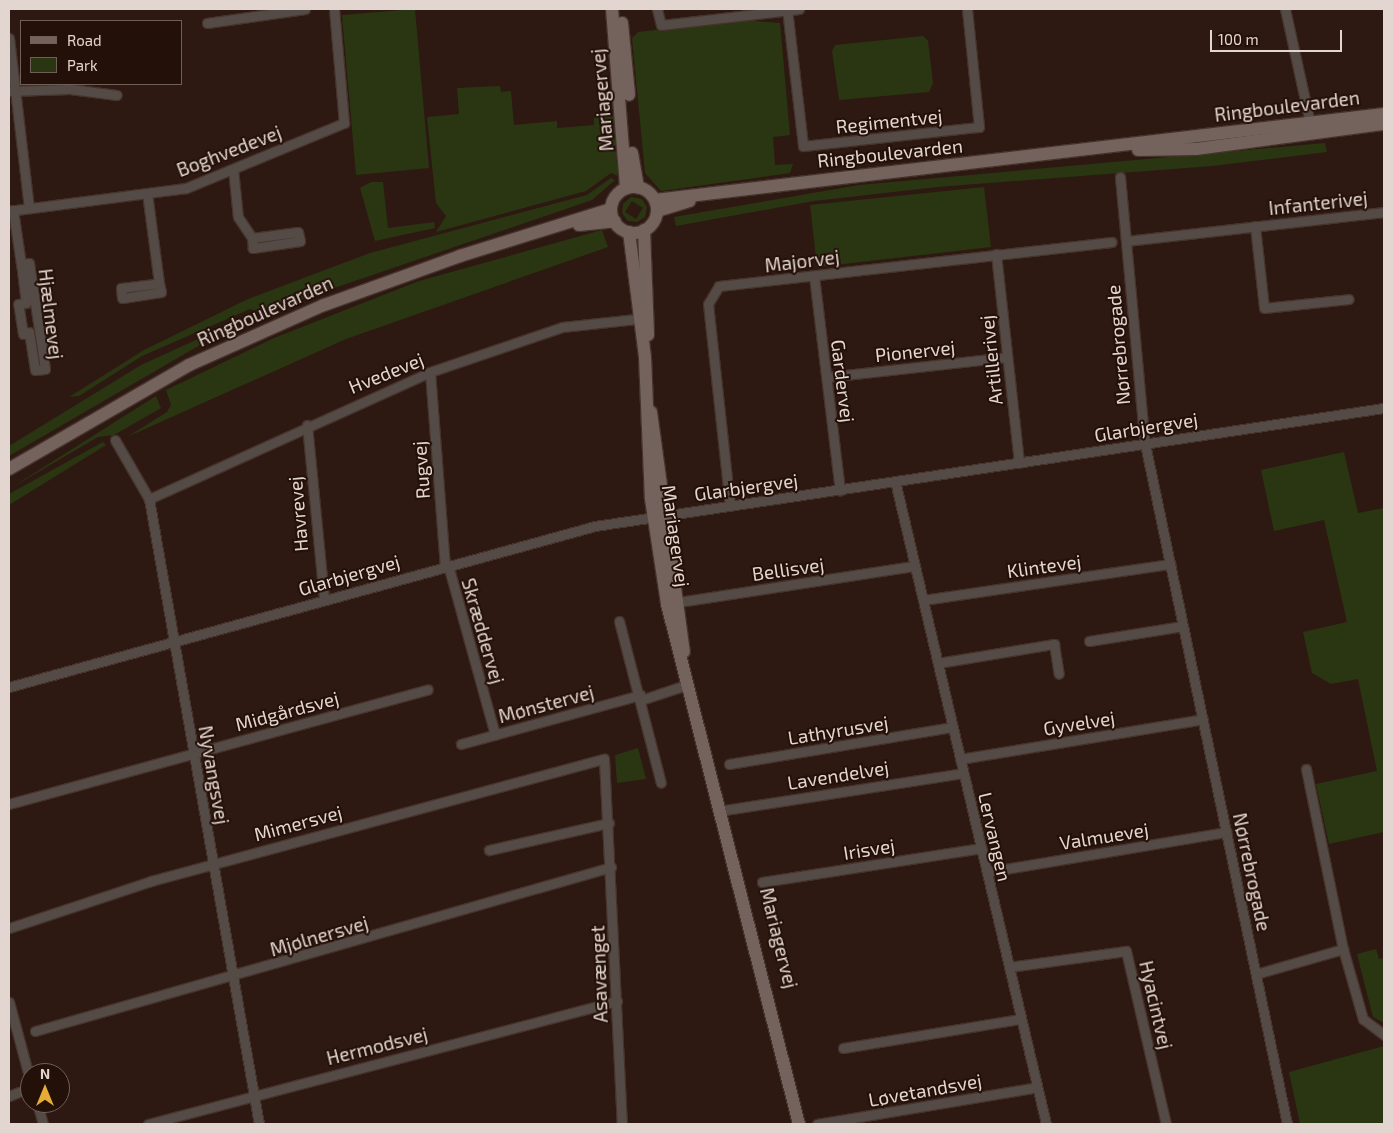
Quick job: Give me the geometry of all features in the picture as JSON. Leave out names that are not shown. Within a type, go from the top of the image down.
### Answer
[{"type":"main road","name":"Mariagervej","points":[[612,9],[632,188]]},
{"type":"main road","name":"Mariagervej","points":[[621,9],[632,188]]},
{"type":"main road","name":"Ringboulevarden","points":[[656,206],[709,195],[1384,114]]},
{"type":"main road","name":"Ringboulevarden","points":[[1075,152],[1196,149],[1384,124]]},
{"type":"main road","points":[[632,188],[656,206],[644,230],[629,232],[613,215],[617,195],[632,188]]},
{"type":"main road","name":"Ringboulevarden","points":[[9,469],[114,406],[265,330],[386,281],[555,229],[613,215]]},
{"type":"main road","name":"Mariagervej","points":[[643,318],[644,230]]},
{"type":"main road","name":"Mariagervej","points":[[629,232],[643,318],[659,516],[672,603],[686,667],[799,1124]]},
{"type":"main road","name":"Mariagervej","points":[[722,810],[807,1124]]},
{"type":"street","points":[[207,23],[305,9]]},
{"type":"street","name":"Boghvedevej","points":[[11,210],[186,188],[344,122],[334,9]]},
{"type":"street","points":[[657,9],[660,26],[799,9]]},
{"type":"street","name":"Regimentvej","points":[[787,10],[803,146],[979,127],[967,9]]},
{"type":"street","points":[[1285,9],[1310,122],[1311,135]]},
{"type":"street","points":[[9,38],[12,90],[29,208]]},
{"type":"street","points":[[12,90],[70,89],[117,95]]},
{"type":"street","points":[[233,169],[238,217],[252,238],[254,248],[300,241],[298,232],[252,238]]},
{"type":"street","name":"Nørrebrogade","points":[[1120,177],[1145,444],[1287,1124]]},
{"type":"street","points":[[147,193],[160,283]]},
{"type":"street","name":"Hjælmevej","points":[[11,210],[26,303],[18,304],[23,334],[29,332],[35,370],[44,369],[29,263],[20,264]]},
{"type":"street","name":"Infanterivej","points":[[1126,241],[1384,212]]},
{"type":"street","name":"Infanterivej","points":[[1255,226],[1264,308],[1349,299]]},
{"type":"street","name":"Majorvej","points":[[730,506],[709,298],[719,286],[1112,242]]},
{"type":"street","name":"Artillerivej","points":[[996,254],[1019,463]]},
{"type":"street","name":"Gardervej","points":[[814,276],[840,490]]},
{"type":"street","name":"Hvedevej","points":[[148,499],[306,425],[430,372],[562,327],[643,318]]},
{"type":"street","name":"Pionervej","points":[[826,378],[1007,357]]},
{"type":"street","name":"Rugvej","points":[[430,372],[446,565]]},
{"type":"street","name":"Glarbjergvej","points":[[9,687],[446,565],[595,526],[1384,408]]},
{"type":"street","name":"Havrevej","points":[[306,425],[324,599]]},
{"type":"street","name":"Nyvangsvej","points":[[115,440],[148,499],[259,1124]]},
{"type":"street","name":"Lervangen","points":[[895,481],[1046,1124]]},
{"type":"street","name":"Klintevej","points":[[923,600],[1170,564]]},
{"type":"street","name":"Skræddervej","points":[[446,565],[496,735]]},
{"type":"street","name":"Bellisvej","points":[[672,603],[915,566]]},
{"type":"street","points":[[619,621],[661,783]]},
{"type":"street","points":[[1089,640],[1183,626]]},
{"type":"street","points":[[938,663],[1054,644],[1059,674]]},
{"type":"street","name":"Mønstervej","points":[[461,744],[683,686]]},
{"type":"street","name":"Midgårdsvej","points":[[9,804],[428,689]]},
{"type":"street","name":"Gyvelvej","points":[[960,759],[1203,719]]},
{"type":"street","name":"Lathyrusvej","points":[[729,764],[953,728]]},
{"type":"street","name":"Mimersvej","points":[[9,928],[84,900],[598,759]]},
{"type":"street","name":"Asavænget","points":[[598,759],[607,764],[622,1124]]},
{"type":"street","points":[[1306,769],[1343,949],[1362,1019],[1384,1035]]},
{"type":"street","name":"Lavendelvej","points":[[722,810],[963,773]]},
{"type":"street","points":[[489,850],[609,823]]},
{"type":"street","name":"Valmuevej","points":[[987,872],[1227,832]]},
{"type":"street","name":"Irisvej","points":[[762,882],[981,848]]},
{"type":"street","name":"Mjølnersvej","points":[[35,1031],[234,978],[611,867]]},
{"type":"street","points":[[1256,974],[1343,949]]},
{"type":"street","name":"Hyacintvej","points":[[1009,968],[1126,951],[1166,1124]]},
{"type":"street","name":"Hermodsvej","points":[[148,1124],[254,1094],[616,1001]]},
{"type":"street","points":[[9,1002],[25,1063]]},
{"type":"street","points":[[842,1048],[1021,1018]]},
{"type":"street","name":"Løvetandsvej","points":[[817,1124],[1037,1087]]},
{"type":"street","points":[[9,1096],[19,1092]]},
{"type":"green space","points":[[415,9],[429,168],[356,175],[342,15]]},
{"type":"green space","points":[[743,20],[780,23],[790,135],[773,137],[775,165],[793,164],[790,173],[661,191],[645,173],[632,38],[638,32]]},
{"type":"green space","points":[[923,36],[928,41],[933,83],[929,92],[839,100],[832,51],[835,45]]},
{"type":"green space","points":[[500,86],[501,92],[511,91],[514,125],[557,121],[557,128],[594,125],[594,118],[613,116],[618,176],[611,173],[586,191],[436,232],[446,216],[436,203],[427,117],[459,114],[457,88]]},
{"type":"green space","points":[[1325,143],[1327,152],[1212,166],[937,187],[814,201],[676,226],[674,217],[859,185]]},
{"type":"green space","points":[[611,178],[615,180],[592,200],[261,313],[250,309],[142,356],[79,396],[69,397],[144,350],[248,299],[370,253],[587,195]]},
{"type":"green space","points":[[371,182],[383,182],[388,228],[434,222],[435,228],[375,241],[360,188]]},
{"type":"green space","points":[[984,187],[991,247],[817,267],[810,205]]},
{"type":"green space","points":[[631,197],[642,199],[647,207],[645,217],[637,222],[628,221],[622,213],[623,204]],"holes":[[[632,201],[643,208],[636,219],[625,212]]]},
{"type":"green space","points":[[602,230],[608,247],[346,339],[127,437],[167,412],[171,405],[166,390],[274,338],[419,281]]},
{"type":"green space","points":[[222,328],[224,331],[9,456],[9,446],[141,365]]},
{"type":"green space","points":[[156,396],[161,408],[114,435],[98,437],[9,489]]},
{"type":"green space","points":[[103,442],[106,445],[9,505],[9,494]]},
{"type":"green space","points":[[1344,452],[1358,513],[1384,508],[1384,832],[1329,844],[1316,784],[1377,771],[1358,679],[1331,684],[1312,673],[1303,632],[1347,622],[1324,520],[1274,531],[1261,470]]},
{"type":"green space","points":[[638,748],[646,779],[617,783],[615,755]]},
{"type":"green space","points":[[1376,949],[1379,959],[1384,958],[1384,1023],[1373,1017],[1357,954]]},
{"type":"green space","points":[[1384,1046],[1384,1124],[1300,1124],[1289,1072]]}]
